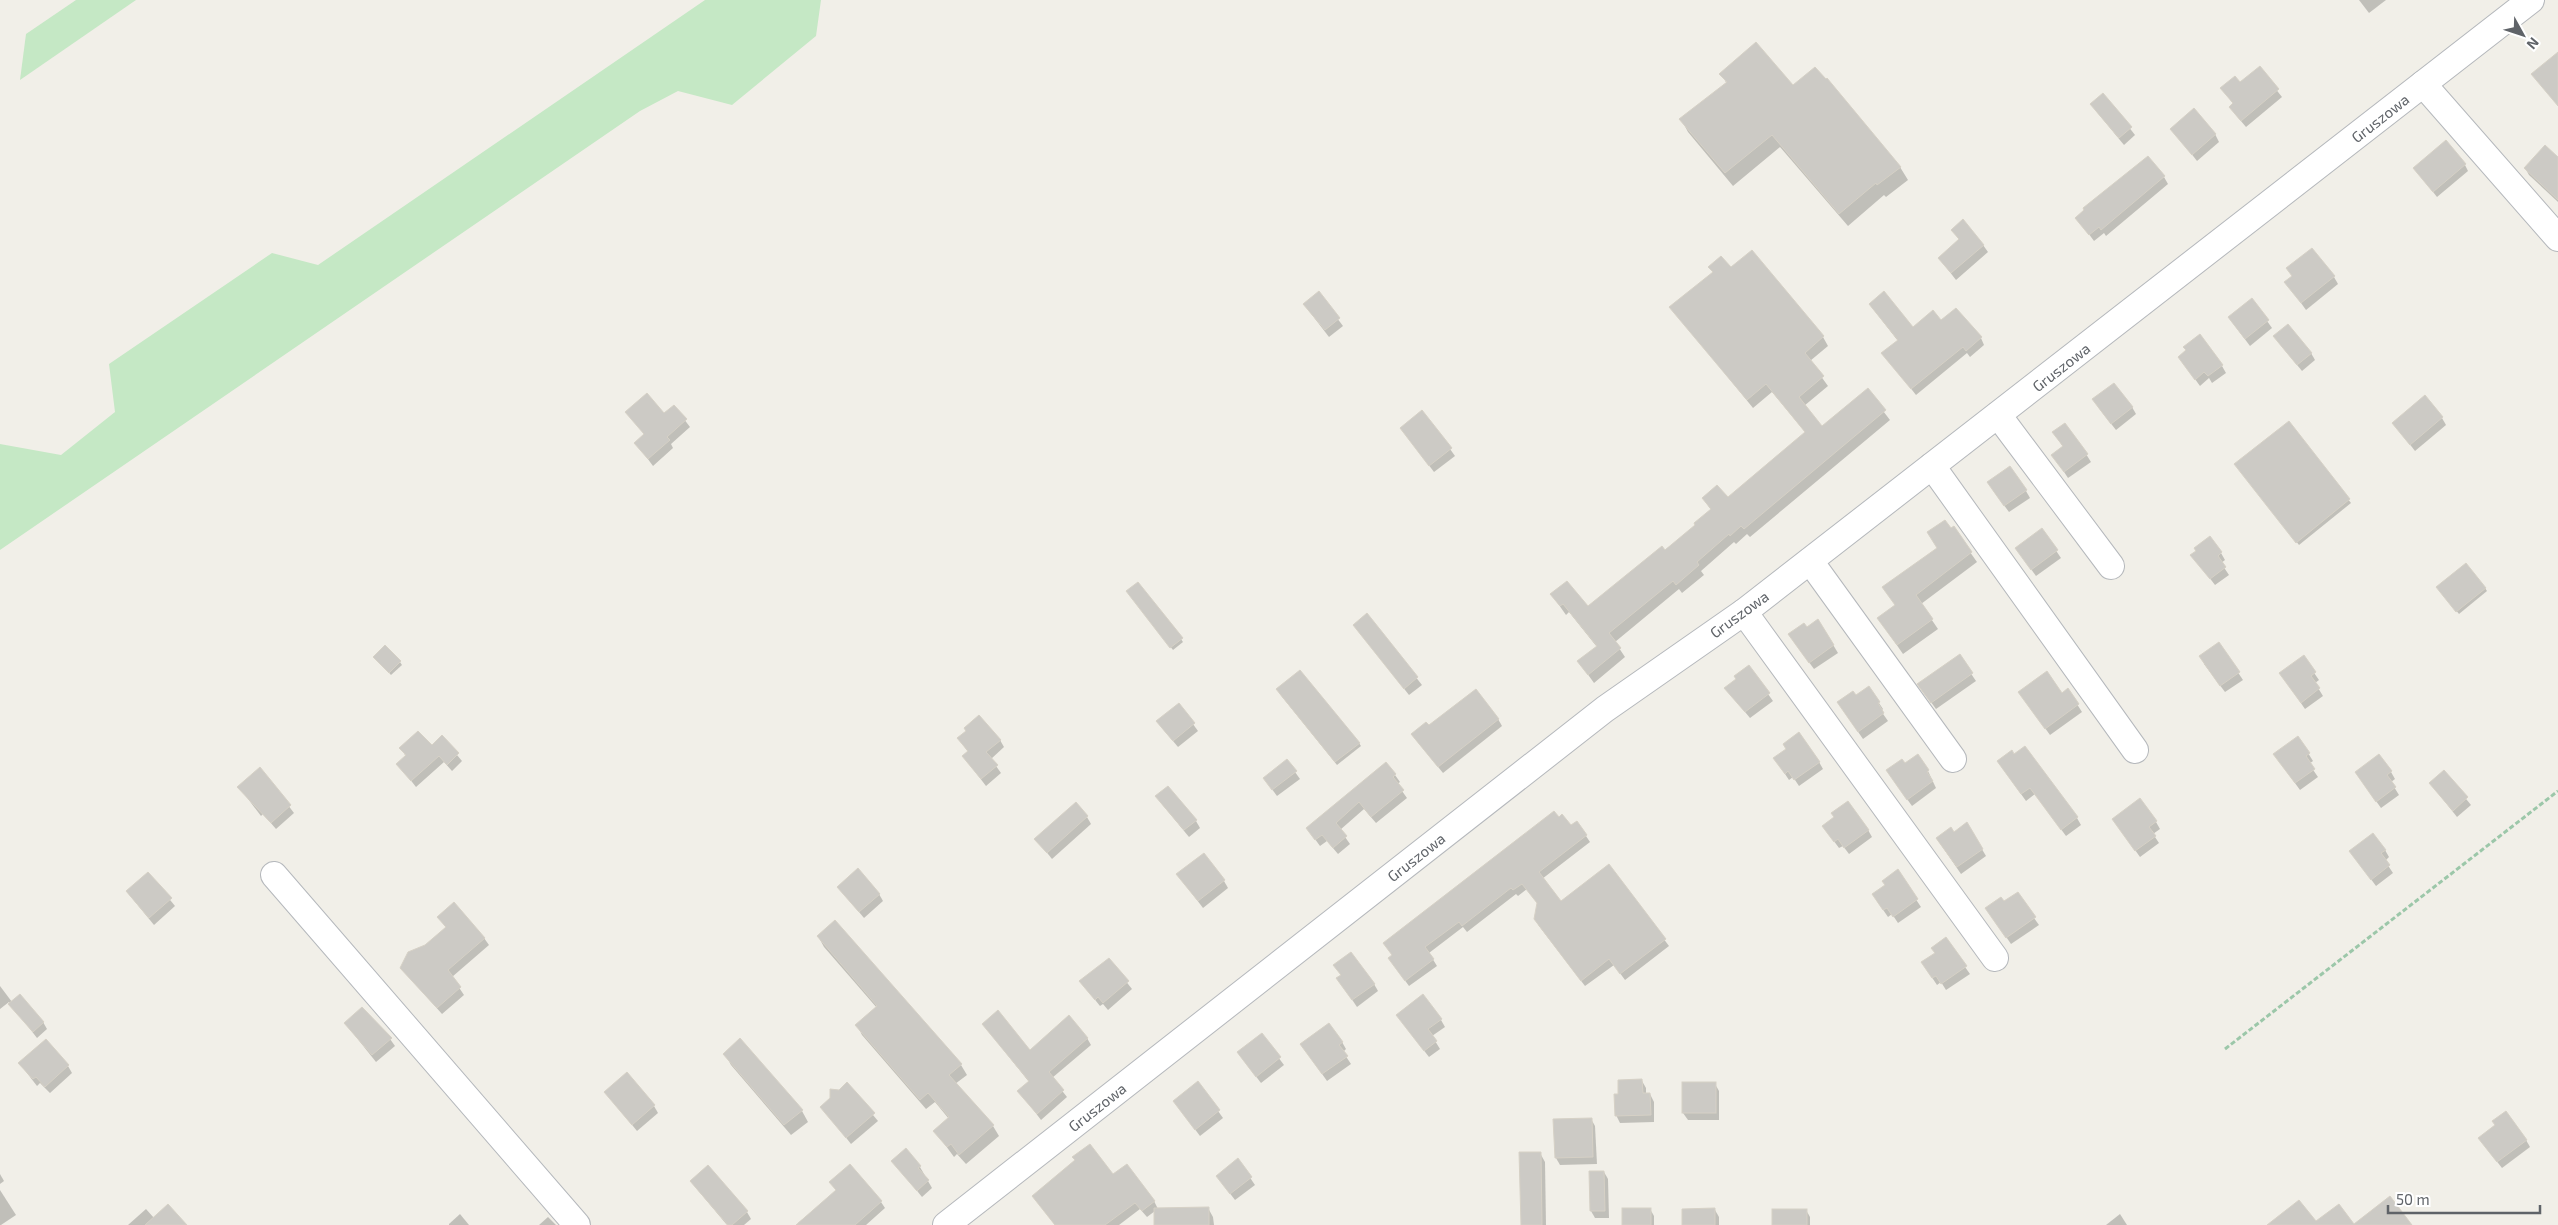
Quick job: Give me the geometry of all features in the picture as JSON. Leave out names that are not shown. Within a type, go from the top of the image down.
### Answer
[{"type":"street","name":"Gruszowa","points":[[946,1225],[1605,709],[1744,612],[2531,0]]},
{"type":"street","points":[[2423,84],[2558,238]]},
{"type":"street","points":[[1998,415],[2111,566]]},
{"type":"street","points":[[1932,466],[2135,750]]},
{"type":"street","points":[[1810,561],[1953,759]]},
{"type":"street","points":[[1744,612],[1994,958]]},
{"type":"street","points":[[274,874],[577,1225]]},
{"type":"path","points":[[2225,1049],[2558,791]]},
{"type":"green space","points":[[76,0],[136,0],[20,80],[26,34]]},
{"type":"green space","points":[[705,0],[821,0],[816,36],[732,105],[678,91],[640,111],[0,550],[0,444],[61,455],[115,412],[109,364],[272,253],[318,265]]},
{"type":"building","points":[[1756,42],[1793,85],[1815,67],[1827,78],[1901,167],[1877,185],[1876,183],[1839,214],[1772,135],[1725,173],[1679,119],[1727,82],[1719,74]]},
{"type":"building","points":[[2558,52],[2558,106],[2531,74]]},
{"type":"building","points":[[2260,66],[2279,89],[2241,121],[2229,107],[2233,103],[2220,88],[2235,76],[2240,82]]},
{"type":"building","points":[[2103,93],[2132,127],[2119,138],[2090,104]]},
{"type":"building","points":[[2194,108],[2216,134],[2192,155],[2170,129]]},
{"type":"building","points":[[2446,140],[2466,164],[2433,192],[2413,168]]},
{"type":"building","points":[[2545,145],[2558,157],[2558,200],[2524,168]]},
{"type":"building","points":[[2148,156],[2165,176],[2101,230],[2099,227],[2089,235],[2075,218],[2084,210],[2083,208]]},
{"type":"building","points":[[1963,219],[1984,245],[1951,273],[1938,258],[1959,239],[1951,230]]},
{"type":"building","points":[[2312,248],[2335,276],[2301,303],[2284,282],[2292,276],[2286,268]]},
{"type":"building","points":[[1752,250],[1824,336],[1805,353],[1824,376],[1799,397],[1822,426],[1868,388],[1886,410],[1744,529],[1741,526],[1730,536],[1729,534],[1697,562],[1699,565],[1676,585],[1673,581],[1609,633],[1621,648],[1588,675],[1577,661],[1597,646],[1563,604],[1560,606],[1550,594],[1567,581],[1588,606],[1662,546],[1665,550],[1695,525],[1694,523],[1711,509],[1702,498],[1717,485],[1728,497],[1805,432],[1766,384],[1747,400],[1669,307],[1713,272],[1708,267],[1721,256],[1731,267]]},
{"type":"building","points":[[1319,291],[1340,318],[1325,330],[1303,304]]},
{"type":"building","points":[[1884,291],[1913,327],[1933,310],[1941,320],[1956,308],[1982,337],[1966,351],[1963,347],[1911,389],[1881,353],[1898,340],[1869,304]]},
{"type":"building","points":[[2252,298],[2269,320],[2245,339],[2228,317]]},
{"type":"building","points":[[2288,324],[2312,353],[2297,365],[2273,336]]},
{"type":"building","points":[[2200,334],[2223,365],[2208,376],[2204,372],[2195,380],[2178,357],[2186,350],[2183,347]]},
{"type":"building","points":[[2114,383],[2133,407],[2111,424],[2092,399]]},
{"type":"building","points":[[647,393],[664,413],[674,405],[687,419],[667,437],[670,440],[648,459],[634,443],[644,434],[625,412]]},
{"type":"building","points":[[2425,395],[2443,417],[2410,445],[2392,423]]},
{"type":"building","points":[[1422,410],[1452,448],[1429,466],[1400,428]]},
{"type":"building","points":[[2289,421],[2350,499],[2296,543],[2234,464]]},
{"type":"building","points":[[2065,423],[2088,454],[2064,472],[2051,455],[2063,446],[2052,432]]},
{"type":"building","points":[[2010,466],[2027,490],[2004,506],[1987,482]]},
{"type":"building","points":[[1945,520],[1951,528],[1954,526],[1972,552],[1916,595],[1933,619],[1897,645],[1877,618],[1895,605],[1882,587],[1937,548],[1927,532]]},
{"type":"building","points":[[2042,528],[2058,550],[2031,570],[2015,548]]},
{"type":"building","points":[[2210,536],[2222,552],[2218,556],[2226,567],[2210,579],[2190,555],[2196,551],[2194,548]]},
{"type":"building","points":[[2466,563],[2486,588],[2456,612],[2436,587]]},
{"type":"building","points":[[1138,582],[1183,638],[1170,648],[1126,591]]},
{"type":"building","points":[[1367,613],[1418,677],[1404,689],[1353,625]]},
{"type":"building","points":[[1818,619],[1834,645],[1809,663],[1788,634],[1804,623],[1807,627]]},
{"type":"building","points":[[2219,642],[2240,672],[2220,686],[2199,656]]},
{"type":"building","points":[[385,645],[401,661],[389,673],[373,657]]},
{"type":"building","points":[[1960,654],[1973,673],[1931,703],[1917,684]]},
{"type":"building","points":[[2304,655],[2316,672],[2311,676],[2320,688],[2301,703],[2279,673]]},
{"type":"building","points":[[1749,665],[1770,693],[1745,712],[1724,688],[1736,679],[1734,676]]},
{"type":"building","points":[[1300,670],[1360,743],[1335,762],[1276,689]]},
{"type":"building","points":[[2047,671],[2062,693],[2068,688],[2079,704],[2045,729],[2018,692]]},
{"type":"building","points":[[1869,686],[1880,702],[1878,703],[1884,713],[1858,732],[1837,702],[1853,691],[1856,695]]},
{"type":"building","points":[[1476,689],[1499,719],[1438,767],[1411,734],[1426,722],[1429,725]]},
{"type":"building","points":[[1179,703],[1195,723],[1173,741],[1156,721]]},
{"type":"building","points":[[979,715],[1001,740],[986,752],[998,765],[981,779],[962,756],[968,751],[957,738],[966,731],[964,728]]},
{"type":"building","points":[[418,731],[432,745],[442,735],[459,753],[447,765],[439,756],[411,781],[396,764],[406,755],[399,748]]},
{"type":"building","points":[[1799,732],[1820,762],[1794,780],[1788,771],[1785,774],[1773,758],[1786,749],[1783,744]]},
{"type":"building","points":[[2298,736],[2310,753],[2306,756],[2315,769],[2295,783],[2273,754]]},
{"type":"building","points":[[2025,746],[2078,817],[2061,830],[2030,788],[2021,794],[1997,761],[2012,750],[2014,754]]},
{"type":"building","points":[[1918,754],[1929,770],[1927,772],[1933,781],[1907,800],[1886,770],[1902,759],[1905,763]]},
{"type":"building","points":[[2379,754],[2392,771],[2387,775],[2396,787],[2376,802],[2355,772]]},
{"type":"building","points":[[1287,759],[1297,771],[1272,790],[1263,778]]},
{"type":"building","points":[[1386,762],[1396,774],[1393,777],[1404,790],[1371,817],[1359,802],[1336,823],[1347,836],[1333,848],[1322,835],[1315,840],[1306,828]]},
{"type":"building","points":[[260,767],[291,805],[271,823],[237,787]]},
{"type":"building","points":[[2444,770],[2468,797],[2453,811],[2429,783]]},
{"type":"building","points":[[1168,786],[1197,820],[1184,830],[1155,796]]},
{"type":"building","points":[[2140,798],[2157,821],[2149,827],[2156,836],[2135,851],[2112,819]]},
{"type":"building","points":[[1848,801],[1869,830],[1844,848],[1838,839],[1834,842],[1822,826],[1834,817],[1831,813]]},
{"type":"building","points":[[1076,802],[1088,816],[1047,853],[1034,839]]},
{"type":"building","points":[[1554,811],[1559,817],[1562,814],[1571,825],[1577,821],[1587,835],[1539,872],[1561,901],[1609,864],[1666,939],[1620,974],[1609,959],[1581,981],[1534,919],[1537,903],[1522,884],[1513,890],[1511,888],[1462,926],[1459,922],[1425,947],[1434,959],[1405,981],[1388,958],[1392,955],[1383,943]]},
{"type":"building","points":[[1967,822],[1983,849],[1957,867],[1936,838],[1951,827],[1954,832]]},
{"type":"building","points":[[2373,833],[2386,850],[2381,853],[2390,865],[2371,880],[2349,851]]},
{"type":"building","points":[[1204,853],[1225,880],[1198,901],[1176,874]]},
{"type":"building","points":[[858,868],[880,894],[859,912],[837,887]]},
{"type":"building","points":[[1898,869],[1918,899],[1893,917],[1887,908],[1883,910],[1872,894],[1885,885],[1882,881]]},
{"type":"building","points":[[148,872],[172,898],[149,918],[126,891]]},
{"type":"building","points":[[2018,892],[2036,917],[2006,938],[1985,908],[2001,897],[2004,901]]},
{"type":"building","points":[[454,902],[485,938],[448,970],[461,987],[437,1008],[400,968],[408,952],[425,945],[446,927],[437,917]]},
{"type":"building","points":[[835,920],[962,1064],[949,1075],[994,1125],[959,1155],[951,1144],[947,1147],[933,1131],[949,1117],[928,1093],[920,1100],[855,1025],[877,1006],[817,936]]},
{"type":"building","points":[[1946,937],[1967,966],[1941,984],[1936,976],[1932,978],[1921,962],[1935,953],[1931,948]]},
{"type":"building","points":[[1351,952],[1375,984],[1352,1000],[1336,978],[1341,975],[1333,965]]},
{"type":"building","points":[[1109,958],[1129,981],[1103,1003],[1098,997],[1095,1000],[1079,981]]},
{"type":"building","points":[[20,994],[44,1022],[33,1032],[8,1004]]},
{"type":"building","points":[[1423,994],[1442,1019],[1428,1029],[1437,1041],[1424,1051],[1396,1015]]},
{"type":"building","points":[[362,1007],[392,1038],[372,1055],[344,1023]]},
{"type":"building","points":[[998,1010],[1030,1050],[1069,1015],[1088,1038],[1049,1072],[1064,1090],[1037,1114],[1017,1091],[1029,1081],[982,1024]]},
{"type":"building","points":[[1329,1023],[1343,1042],[1339,1045],[1348,1056],[1322,1074],[1300,1044]]},
{"type":"building","points":[[1262,1033],[1281,1057],[1256,1077],[1237,1052]]},
{"type":"building","points":[[740,1038],[803,1110],[784,1125],[723,1054]]},
{"type":"building","points":[[46,1039],[69,1065],[45,1087],[36,1077],[33,1079],[18,1063]]},
{"type":"building","points":[[627,1072],[655,1105],[632,1125],[604,1092]]},
{"type":"building","points":[[1642,1079],[1643,1093],[1650,1093],[1651,1115],[1615,1116],[1614,1094],[1618,1094],[1618,1080]]},
{"type":"building","points":[[1198,1081],[1220,1110],[1195,1130],[1173,1101]]},
{"type":"building","points":[[847,1082],[875,1113],[846,1138],[820,1107],[830,1098],[830,1089],[839,1090]]},
{"type":"building","points":[[1682,1082],[1716,1082],[1716,1113],[1682,1113]]},
{"type":"building","points":[[2506,1111],[2527,1140],[2497,1162],[2478,1138],[2495,1125],[2492,1121]]},
{"type":"building","points":[[1592,1118],[1593,1157],[1555,1158],[1553,1119]]},
{"type":"building","points":[[1090,1144],[1113,1174],[1127,1164],[1155,1201],[1142,1211],[1135,1203],[1105,1225],[1055,1225],[1032,1196],[1075,1160],[1072,1157]]},
{"type":"building","points":[[906,1148],[921,1166],[918,1168],[929,1180],[917,1191],[891,1161]]},
{"type":"building","points":[[1519,1152],[1541,1152],[1542,1225],[1521,1225]]},
{"type":"building","points":[[1238,1158],[1252,1177],[1230,1194],[1216,1176]]},
{"type":"building","points":[[850,1164],[882,1201],[855,1225],[796,1225],[836,1190],[829,1182]]},
{"type":"building","points":[[708,1165],[748,1211],[732,1225],[728,1225],[690,1181]]},
{"type":"building","points":[[1589,1171],[1604,1171],[1605,1211],[1590,1211]]},
{"type":"building","points":[[2390,1196],[2412,1225],[2267,1225],[2299,1200],[2316,1221],[2339,1204],[2354,1224]]},
{"type":"building","points":[[168,1204],[187,1225],[145,1225]]},
{"type":"building","points":[[1209,1207],[1209,1225],[1154,1225],[1154,1208]]},
{"type":"building","points":[[1622,1208],[1651,1208],[1651,1225],[1622,1225]]},
{"type":"building","points":[[1715,1208],[1715,1225],[1682,1225],[1682,1209]]},
{"type":"building","points":[[1772,1209],[1807,1209],[1807,1225],[1772,1225]]}]
